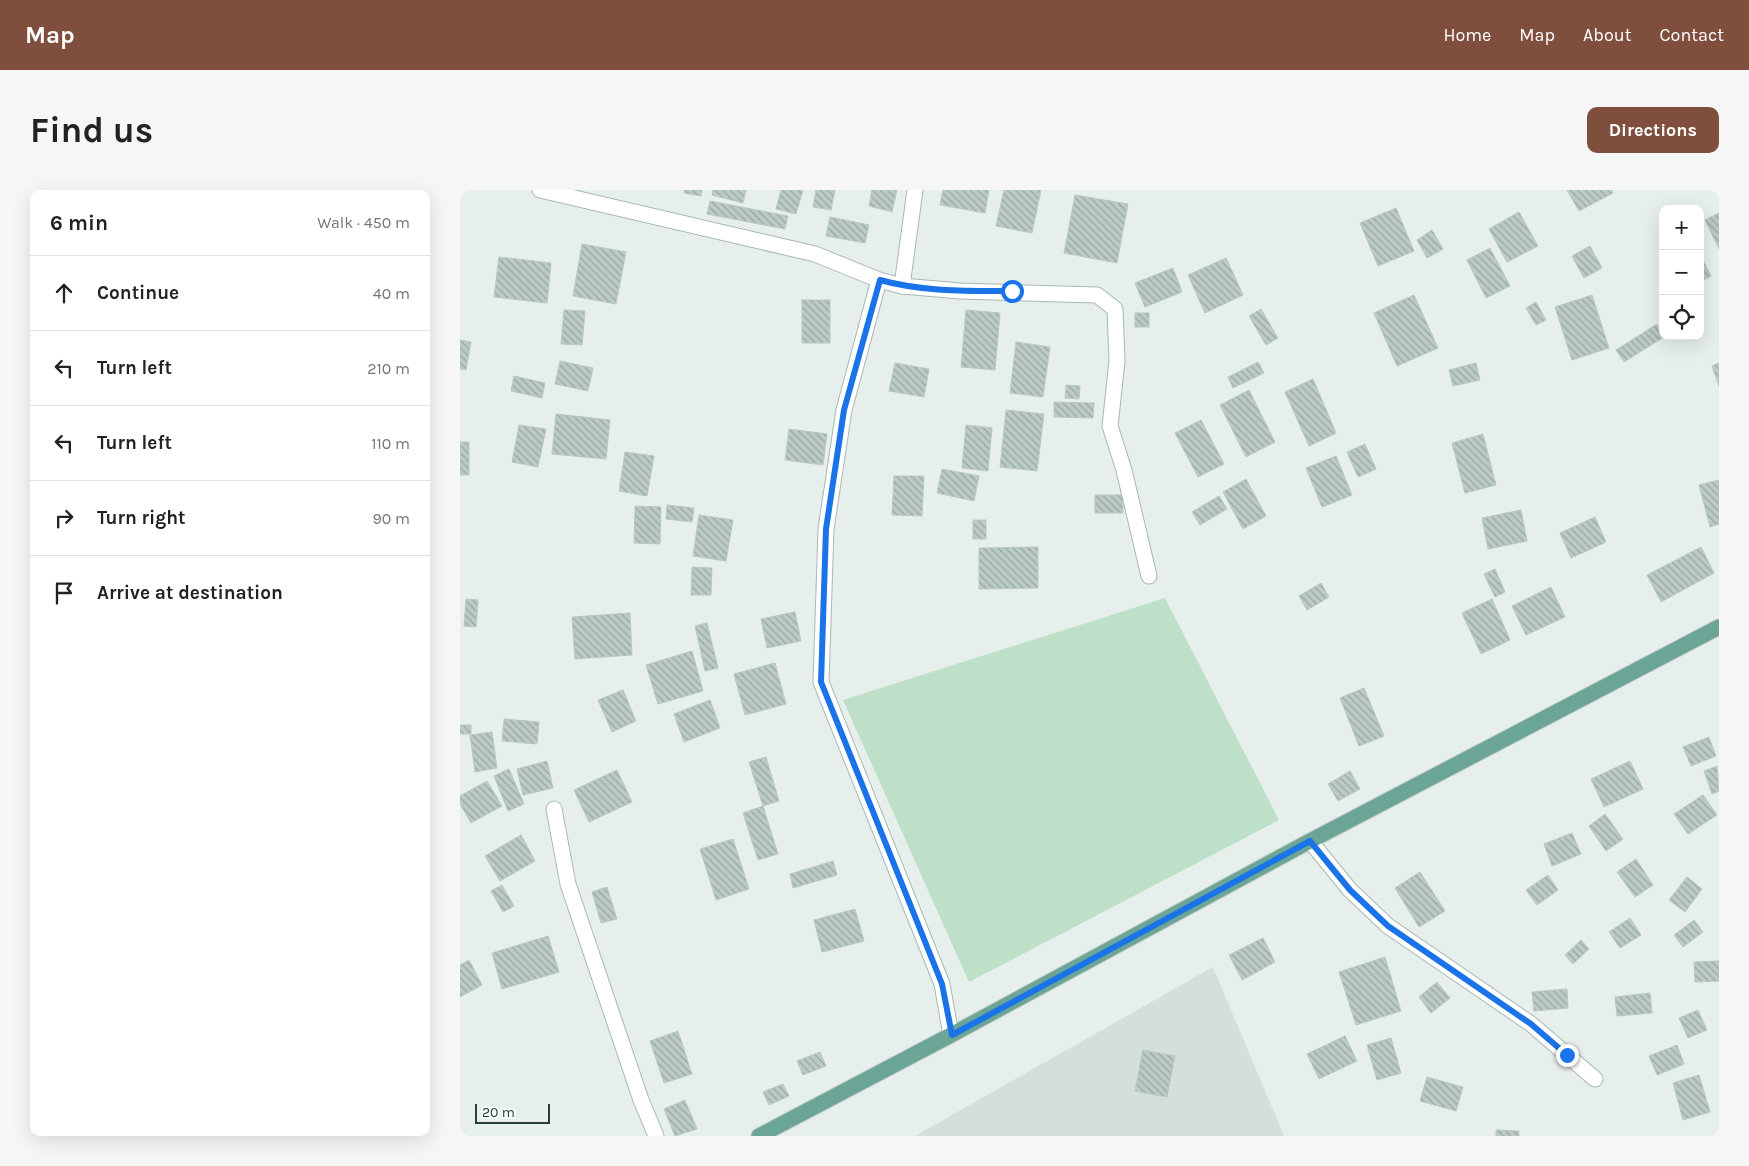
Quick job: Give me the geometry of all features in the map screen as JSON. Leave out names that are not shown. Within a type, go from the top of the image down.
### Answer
[{"type":"main road","points":[[760,1136],[952,1035],[1310,841],[1719,627]]},
{"type":"street","points":[[540,190],[815,254],[880,280],[902,286],[960,291],[1097,295],[1115,309],[1117,360],[1110,426],[1124,470],[1149,576]]},
{"type":"street","points":[[902,286],[915,190]]},
{"type":"street","points":[[880,280],[844,410],[826,529],[821,682],[942,984],[952,1035]]},
{"type":"street","points":[[554,809],[568,884],[641,1100],[656,1136]]},
{"type":"street","points":[[1310,841],[1350,890],[1388,926],[1531,1024],[1595,1079]]},
{"type":"shaded area","points":[[1213,967],[1284,1136],[915,1136]]},
{"type":"green space","points":[[1165,598],[1279,820],[969,982],[843,700]]},
{"type":"building","points":[[684,190],[702,190],[701,196],[684,193]]},
{"type":"building","points":[[713,190],[746,190],[743,203],[712,195]]},
{"type":"building","points":[[781,190],[803,190],[796,214],[776,209]]},
{"type":"building","points":[[816,190],[835,190],[831,210],[813,207]]},
{"type":"building","points":[[872,190],[897,190],[892,212],[869,206]]},
{"type":"building","points":[[943,190],[989,190],[985,213],[940,205]]},
{"type":"building","points":[[1004,190],[1041,190],[1032,233],[996,226]]},
{"type":"building","points":[[1567,190],[1612,190],[1613,193],[1579,211]]},
{"type":"building","points":[[1075,195],[1128,204],[1117,263],[1064,253]]},
{"type":"building","points":[[710,201],[788,216],[785,229],[707,214]]},
{"type":"building","points":[[1396,208],[1414,251],[1378,266],[1360,223]]},
{"type":"building","points":[[1519,212],[1538,246],[1507,262],[1489,229]]},
{"type":"building","points":[[1719,213],[1719,249],[1705,220]]},
{"type":"building","points":[[830,217],[869,225],[865,243],[826,236]]},
{"type":"building","points":[[1432,230],[1443,249],[1427,258],[1417,240]]},
{"type":"building","points":[[582,244],[626,252],[616,304],[573,296]]},
{"type":"building","points":[[1590,246],[1602,268],[1584,278],[1572,256]]},
{"type":"building","points":[[1490,248],[1510,286],[1486,298],[1467,260]]},
{"type":"building","points":[[499,257],[551,263],[547,303],[494,297]]},
{"type":"building","points":[[1226,258],[1243,295],[1205,313],[1188,275]]},
{"type":"building","points":[[1704,262],[1711,276],[1704,280]]},
{"type":"building","points":[[1173,268],[1182,292],[1145,307],[1135,283]]},
{"type":"building","points":[[1414,295],[1438,348],[1397,366],[1374,313]]},
{"type":"building","points":[[1592,295],[1609,348],[1572,360],[1555,307]]},
{"type":"building","points":[[802,300],[830,300],[830,343],[802,343]]},
{"type":"building","points":[[1536,302],[1546,320],[1536,325],[1526,308]]},
{"type":"building","points":[[1261,309],[1278,338],[1266,345],[1249,316]]},
{"type":"building","points":[[564,310],[585,311],[582,345],[561,344]]},
{"type":"building","points":[[966,310],[1000,313],[995,370],[961,367]]},
{"type":"building","points":[[1135,313],[1149,313],[1149,327],[1135,327]]},
{"type":"building","points":[[1657,324],[1659,340],[1624,362],[1616,350]]},
{"type":"building","points":[[460,340],[471,342],[466,370],[460,369]]},
{"type":"building","points":[[1016,342],[1050,347],[1043,397],[1010,393]]},
{"type":"building","points":[[560,361],[593,368],[588,391],[555,384]]},
{"type":"building","points":[[1258,362],[1264,373],[1233,388],[1228,377]]},
{"type":"building","points":[[895,363],[929,369],[924,397],[889,391]]},
{"type":"building","points":[[1476,363],[1480,380],[1453,386],[1449,370]]},
{"type":"building","points":[[1719,363],[1719,386],[1712,366]]},
{"type":"building","points":[[514,376],[545,383],[542,398],[511,391]]},
{"type":"building","points":[[1313,379],[1336,433],[1309,446],[1285,392]]},
{"type":"building","points":[[1066,385],[1080,386],[1079,399],[1065,398]]},
{"type":"building","points":[[1249,390],[1275,442],[1246,457],[1220,405]]},
{"type":"building","points":[[1054,402],[1094,403],[1093,418],[1054,417]]},
{"type":"building","points":[[1006,410],[1044,414],[1037,471],[1000,467]]},
{"type":"building","points":[[556,414],[610,420],[606,459],[552,454]]},
{"type":"building","points":[[1201,420],[1224,464],[1198,477],[1175,433]]},
{"type":"building","points":[[519,425],[546,429],[538,467],[512,462]]},
{"type":"building","points":[[966,425],[992,428],[988,471],[962,468]]},
{"type":"building","points":[[789,429],[827,434],[823,465],[785,460]]},
{"type":"building","points":[[1483,434],[1496,485],[1465,493],[1452,443]]},
{"type":"building","points":[[460,442],[469,442],[469,475],[460,475]]},
{"type":"building","points":[[1365,444],[1376,469],[1358,477],[1347,452]]},
{"type":"building","points":[[625,452],[654,456],[647,496],[619,491]]},
{"type":"building","points":[[1336,456],[1352,495],[1322,507],[1306,468]]},
{"type":"building","points":[[942,469],[979,476],[974,501],[937,493]]},
{"type":"building","points":[[894,476],[924,476],[922,516],[892,515]]},
{"type":"building","points":[[1246,479],[1266,516],[1243,529],[1223,492]]},
{"type":"building","points":[[1719,480],[1719,524],[1710,527],[1699,485]]},
{"type":"building","points":[[1095,495],[1123,495],[1123,513],[1095,513]]},
{"type":"building","points":[[1219,496],[1227,509],[1200,525],[1192,512]]},
{"type":"building","points":[[667,505],[694,508],[692,522],[666,519]]},
{"type":"building","points":[[635,506],[661,507],[660,544],[634,543]]},
{"type":"building","points":[[1521,510],[1527,541],[1488,549],[1482,518]]},
{"type":"building","points":[[699,515],[733,520],[726,561],[693,556]]},
{"type":"building","points":[[1595,517],[1606,542],[1571,558],[1560,533]]},
{"type":"building","points":[[973,520],[986,520],[986,539],[973,539]]},
{"type":"building","points":[[1038,547],[1038,588],[979,589],[979,548]]},
{"type":"building","points":[[1701,547],[1714,573],[1661,602],[1647,575]]},
{"type":"building","points":[[692,567],[712,568],[711,595],[691,595]]},
{"type":"building","points":[[1495,569],[1505,592],[1495,597],[1484,574]]},
{"type":"building","points":[[1321,583],[1329,597],[1307,610],[1299,596]]},
{"type":"building","points":[[1551,587],[1565,617],[1526,635],[1512,606]]},
{"type":"building","points":[[466,599],[478,600],[476,627],[464,626]]},
{"type":"building","points":[[1492,599],[1510,640],[1481,654],[1462,613]]},
{"type":"building","points":[[795,612],[801,641],[767,648],[761,619]]},
{"type":"building","points":[[630,613],[632,655],[575,659],[572,617]]},
{"type":"building","points":[[707,623],[718,668],[705,671],[695,626]]},
{"type":"building","points":[[692,651],[703,691],[658,704],[646,665]]},
{"type":"building","points":[[775,663],[786,704],[745,715],[734,674]]},
{"type":"building","points":[[1364,688],[1384,736],[1359,746],[1340,698]]},
{"type":"building","points":[[623,690],[636,721],[612,732],[598,700]]},
{"type":"building","points":[[710,700],[720,728],[684,742],[674,714]]},
{"type":"building","points":[[504,719],[539,722],[537,744],[502,741]]},
{"type":"building","points":[[460,725],[471,725],[471,734],[460,734]]},
{"type":"building","points":[[492,732],[497,768],[475,772],[470,735]]},
{"type":"building","points":[[1709,737],[1716,756],[1691,766],[1683,747]]},
{"type":"building","points":[[766,757],[779,801],[763,806],[749,762]]},
{"type":"building","points":[[547,761],[553,788],[523,795],[517,769]]},
{"type":"building","points":[[1630,761],[1643,789],[1604,807],[1591,779]]},
{"type":"building","points":[[1717,766],[1719,791],[1712,794],[1704,771]]},
{"type":"building","points":[[509,769],[524,804],[508,811],[494,776]]},
{"type":"building","points":[[617,770],[632,802],[589,822],[574,790]]},
{"type":"building","points":[[1350,771],[1360,789],[1338,801],[1328,784]]},
{"type":"building","points":[[487,781],[502,806],[471,823],[460,804],[460,796]]},
{"type":"building","points":[[1703,795],[1717,815],[1688,834],[1674,814]]},
{"type":"building","points":[[763,806],[778,854],[758,860],[743,813]]},
{"type":"building","points":[[1605,814],[1623,839],[1606,851],[1589,826]]},
{"type":"building","points":[[1572,833],[1581,854],[1552,866],[1544,844]]},
{"type":"building","points":[[521,835],[535,861],[500,881],[485,856]]},
{"type":"building","points":[[733,839],[749,889],[716,900],[700,849]]},
{"type":"building","points":[[1636,859],[1653,885],[1635,897],[1617,872]]},
{"type":"building","points":[[833,861],[837,875],[793,888],[790,874]]},
{"type":"building","points":[[1420,872],[1445,911],[1419,927],[1395,888]]},
{"type":"building","points":[[1548,875],[1558,890],[1537,905],[1526,890]]},
{"type":"building","points":[[1687,877],[1702,889],[1685,912],[1669,900]]},
{"type":"building","points":[[502,885],[514,906],[503,912],[491,891]]},
{"type":"building","points":[[607,887],[617,919],[601,923],[592,892]]},
{"type":"building","points":[[855,909],[864,941],[822,952],[814,920]]},
{"type":"building","points":[[1630,918],[1641,935],[1620,948],[1609,932]]},
{"type":"building","points":[[1694,920],[1703,932],[1683,947],[1674,935]]},
{"type":"building","points":[[548,936],[559,972],[502,989],[492,953]]},
{"type":"building","points":[[1263,938],[1275,962],[1242,980],[1229,955]]},
{"type":"building","points":[[1581,940],[1589,949],[1573,964],[1565,955]]},
{"type":"building","points":[[1385,957],[1401,1011],[1356,1025],[1339,972]]},
{"type":"building","points":[[469,960],[482,985],[460,997],[460,965]]},
{"type":"building","points":[[1719,961],[1719,981],[1695,982],[1694,962]]},
{"type":"building","points":[[1437,982],[1450,998],[1431,1013],[1419,997]]},
{"type":"building","points":[[1567,989],[1568,1008],[1534,1011],[1532,992]]},
{"type":"building","points":[[1650,993],[1652,1013],[1617,1016],[1615,997]]},
{"type":"building","points":[[1698,1010],[1707,1030],[1688,1038],[1679,1018]]},
{"type":"building","points":[[678,1031],[692,1074],[664,1083],[650,1041]]},
{"type":"building","points":[[1345,1036],[1357,1061],[1319,1079],[1307,1054]]},
{"type":"building","points":[[1391,1038],[1401,1073],[1377,1080],[1367,1045]]},
{"type":"building","points":[[1677,1045],[1684,1064],[1657,1075],[1649,1056]]},
{"type":"building","points":[[1143,1050],[1175,1056],[1167,1097],[1135,1091]]},
{"type":"building","points":[[820,1052],[826,1066],[803,1075],[797,1061]]},
{"type":"building","points":[[1699,1075],[1710,1112],[1683,1120],[1673,1083]]},
{"type":"building","points":[[1427,1077],[1463,1087],[1456,1111],[1420,1101]]},
{"type":"building","points":[[783,1084],[789,1096],[769,1105],[763,1092]]},
{"type":"building","points":[[685,1100],[697,1129],[675,1136],[664,1109]]},
{"type":"building","points":[[1496,1130],[1519,1131],[1519,1136],[1496,1136]]},
{"type":"route","points":[[1012,291],[960,291],[902,286],[880,280],[844,410],[826,529],[821,682],[942,984],[952,1035],[1310,841],[1350,890],[1388,926],[1531,1024],[1567,1055]]}]
